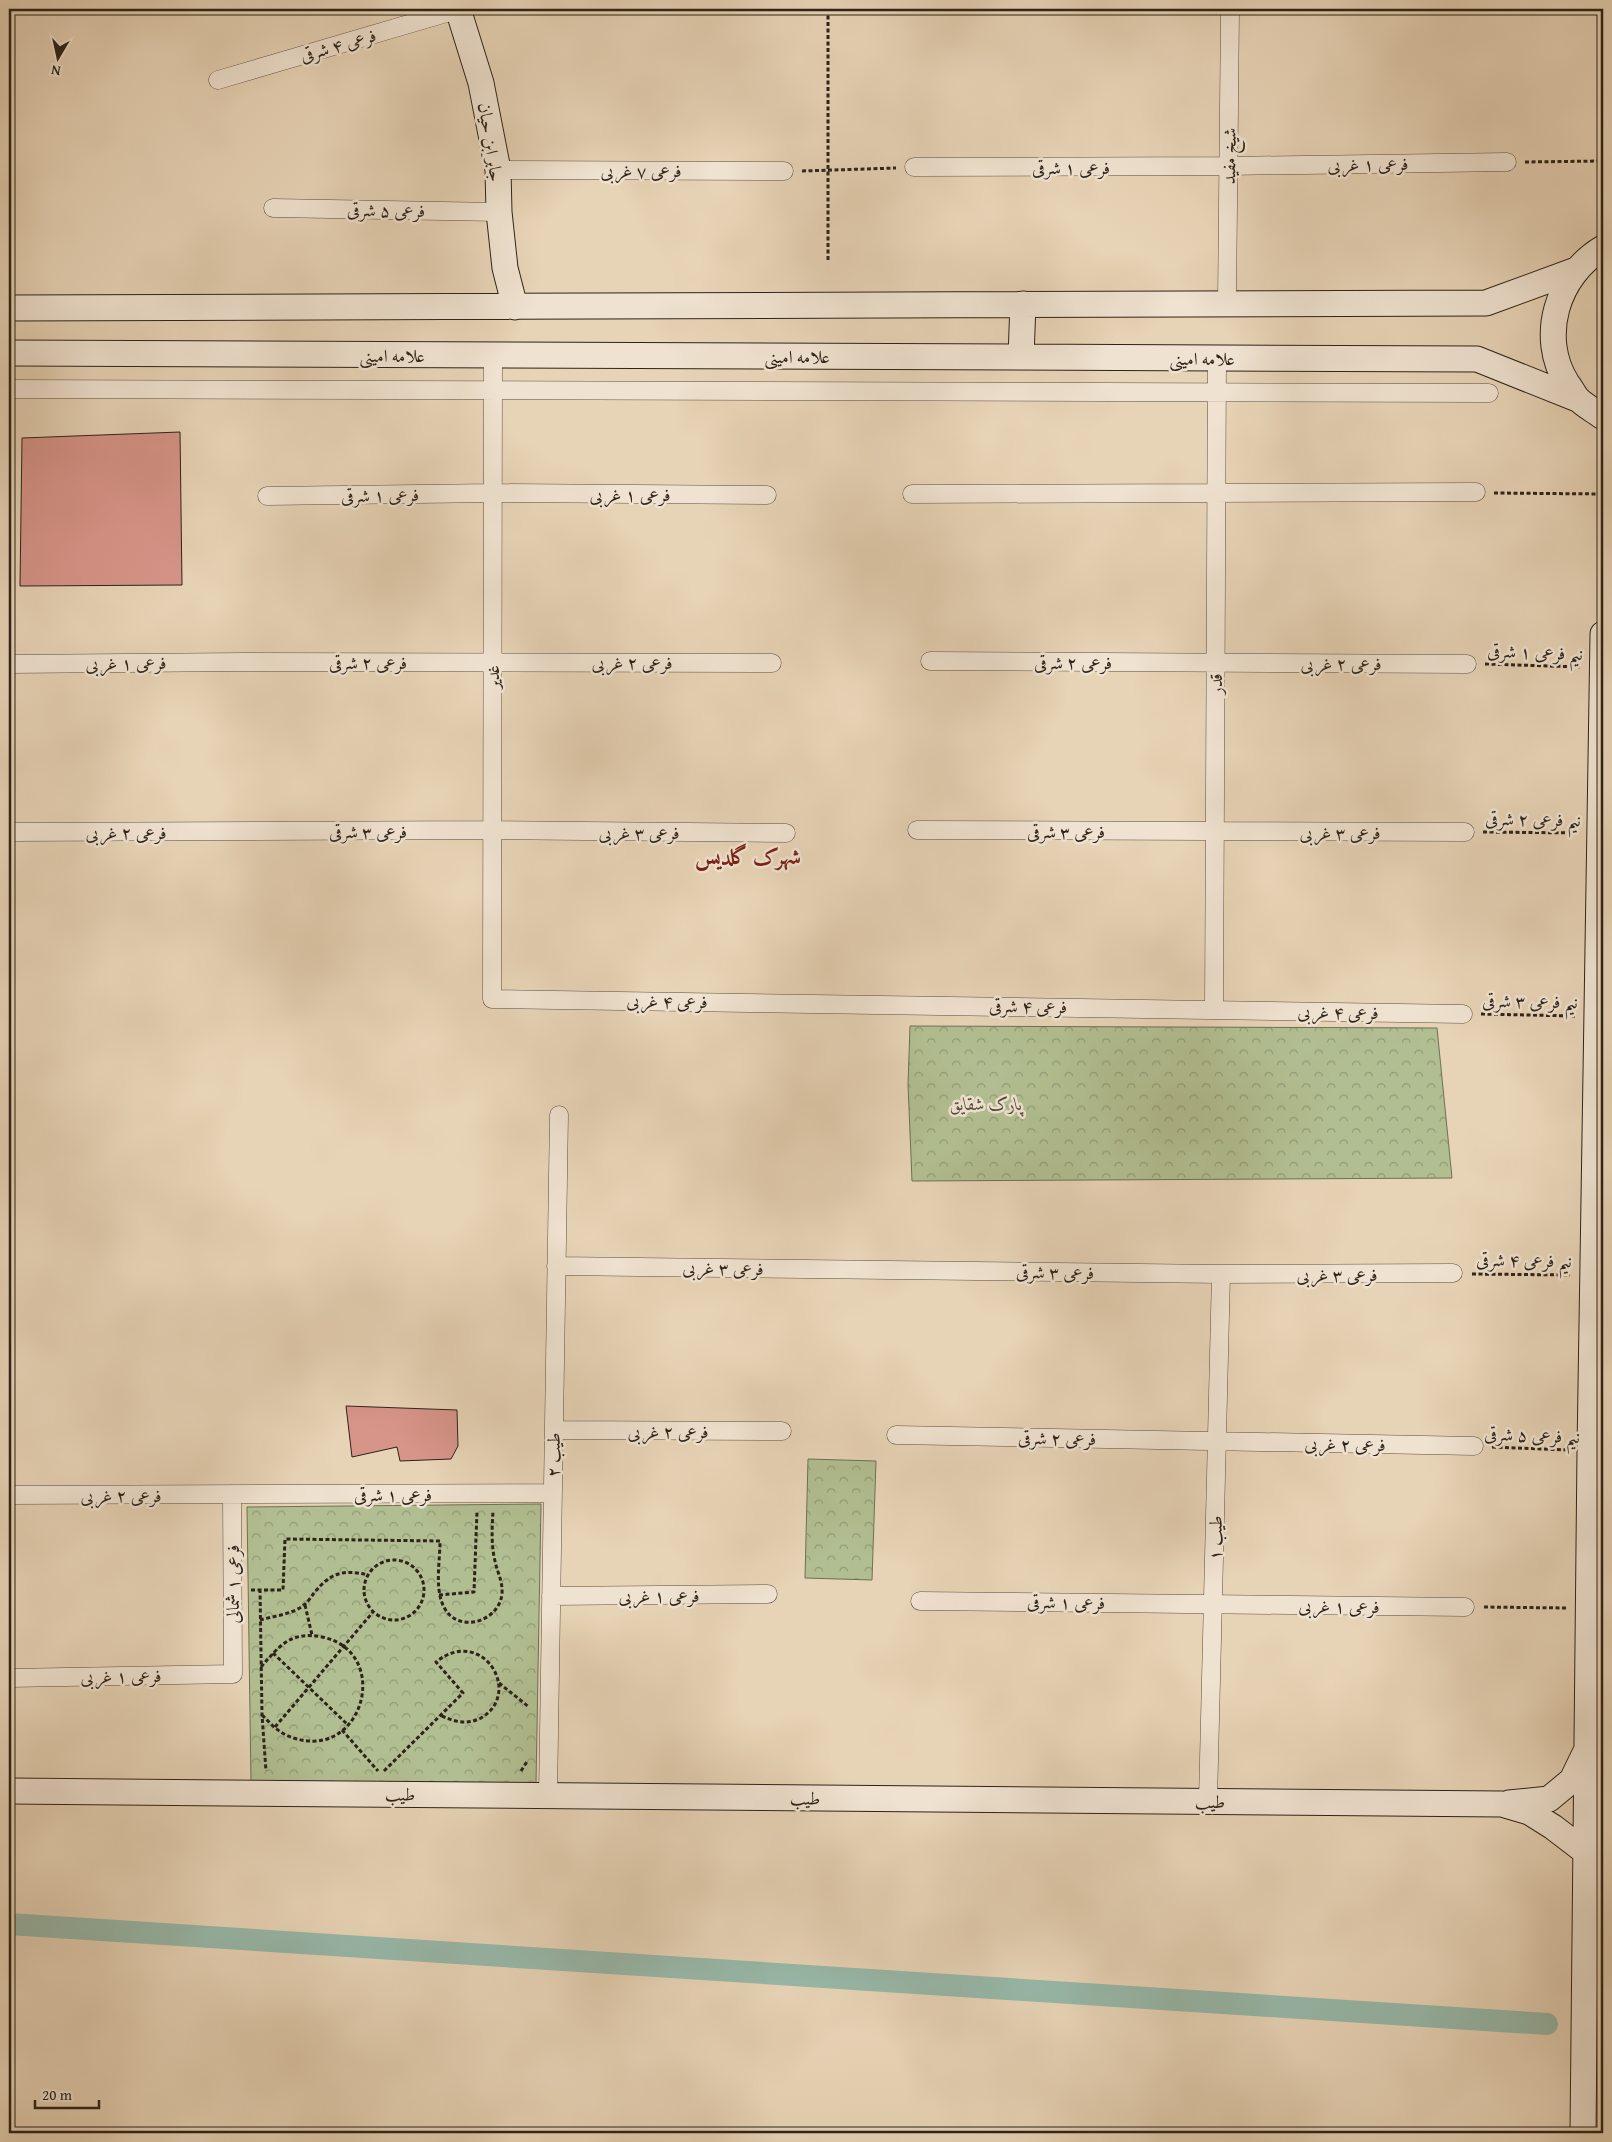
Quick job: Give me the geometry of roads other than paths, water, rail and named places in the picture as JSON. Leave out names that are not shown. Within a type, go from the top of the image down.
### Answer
[{"type":"main road","name":"جابر ابن حیان","points":[[458,9],[481,83],[498,170],[499,212],[505,268],[515,308]]},
{"type":"main road","points":[[1603,248],[1589,256],[1576,270],[1555,309],[1552,341],[1560,372],[1577,399],[1603,417]]},
{"type":"main road","points":[[9,308],[515,308],[1486,303],[1576,270]]},
{"type":"main road","points":[[1021,357],[1023,304]]},
{"type":"main road","name":"علامه امینی","points":[[9,353],[1476,359],[1577,399]]},
{"type":"main road","points":[[1583,2133],[1589,1609],[1595,1434],[1594,1275],[1603,634]]},
{"type":"main road","points":[[1502,1804],[1550,1799],[1572,1780],[1588,1747]]},
{"type":"main road","name":"طیب","points":[[9,1791],[1502,1804],[1529,1812],[1554,1827],[1587,1853]]},
{"type":"street","name":"فرعی ۴ شرقی","points":[[218,80],[458,9]]},
{"type":"street","name":"شیخ مفید","points":[[1227,303],[1230,9]]},
{"type":"street","name":"فرعی ۱ غربی","points":[[1228,166],[1507,162]]},
{"type":"street","name":"فرعی ۱ شرقی","points":[[914,167],[1228,166]]},
{"type":"street","name":"فرعی ۷ غربی","points":[[498,170],[784,171]]},
{"type":"street","name":"فرعی ۵ شرقی","points":[[273,208],[499,212]]},
{"type":"street","name":"غدیر","points":[[492,999],[493,355]]},
{"type":"street","name":"قدر","points":[[1214,1010],[1216,358]]},
{"type":"street","points":[[9,389],[1489,393]]},
{"type":"street","points":[[912,494],[1476,492]]},
{"type":"street","name":"فرعی ۱ غربی","points":[[493,493],[767,495]]},
{"type":"street","name":"فرعی ۱ شرقی","points":[[267,496],[493,493]]},
{"type":"street","name":"فرعی ۲ شرقی","points":[[930,661],[1215,662]]},
{"type":"street","name":"فرعی ۱ غربی","points":[[9,664],[244,662]]},
{"type":"street","name":"فرعی ۲ شرقی","points":[[244,662],[492,662]]},
{"type":"street","name":"فرعی ۲ غربی","points":[[492,662],[772,663]]},
{"type":"street","name":"فرعی ۲ غربی","points":[[1215,662],[1467,664]]},
{"type":"street","name":"فرعی ۳ شرقی","points":[[244,832],[492,830]]},
{"type":"street","name":"فرعی ۳ غربی","points":[[492,830],[786,833]]},
{"type":"street","name":"فرعی ۳ شرقی","points":[[917,830],[1214,831]]},
{"type":"street","name":"فرعی ۳ غربی","points":[[1214,831],[1465,832]]},
{"type":"street","name":"فرعی ۲ غربی","points":[[9,832],[244,832]]},
{"type":"street","name":"فرعی ۴ غربی","points":[[492,999],[842,1003]]},
{"type":"street","name":"فرعی ۴ شرقی","points":[[842,1003],[1214,1010]]},
{"type":"street","name":"فرعی ۴ غربی","points":[[1214,1010],[1463,1014]]},
{"type":"street","name":"طیب ۲","points":[[548,1796],[559,1115]]},
{"type":"street","name":"فرعی ۳ غربی","points":[[556,1266],[889,1270]]},
{"type":"street","name":"فرعی ۳ شرقی","points":[[889,1270],[1221,1274]]},
{"type":"street","name":"فرعی ۳ غربی","points":[[1221,1274],[1454,1274]]},
{"type":"street","name":"طیب ۱","points":[[1208,1801],[1221,1274]]},
{"type":"street","name":"فرعی ۲ غربی","points":[[554,1430],[782,1431]]},
{"type":"street","name":"فرعی ۲ شرقی","points":[[896,1435],[1217,1441]]},
{"type":"street","name":"فرعی ۲ غربی","points":[[1217,1441],[1474,1446]]},
{"type":"street","name":"فرعی ۱ شرقی","points":[[232,1494],[553,1493]]},
{"type":"street","name":"فرعی ۲ غربی","points":[[9,1495],[232,1494]]},
{"type":"street","name":"فرعی ۱ شمالی","points":[[232,1494],[232,1674]]},
{"type":"street","name":"فرعی ۱ غربی","points":[[551,1596],[768,1594]]},
{"type":"street","name":"فرعی ۱ شرقی","points":[[920,1601],[1213,1604]]},
{"type":"street","name":"فرعی ۱ غربی","points":[[1213,1604],[1465,1607]]},
{"type":"street","name":"فرعی ۱ غربی","points":[[9,1678],[232,1674]]},
{"type":"waterway","points":[[9,1924],[1547,2024]]},
{"type":"district","name":"شهرک گلدیس","points":[[748,856]]},
{"type":"park label","name":"پارک شقایق","points":[[986,1103]]}]
